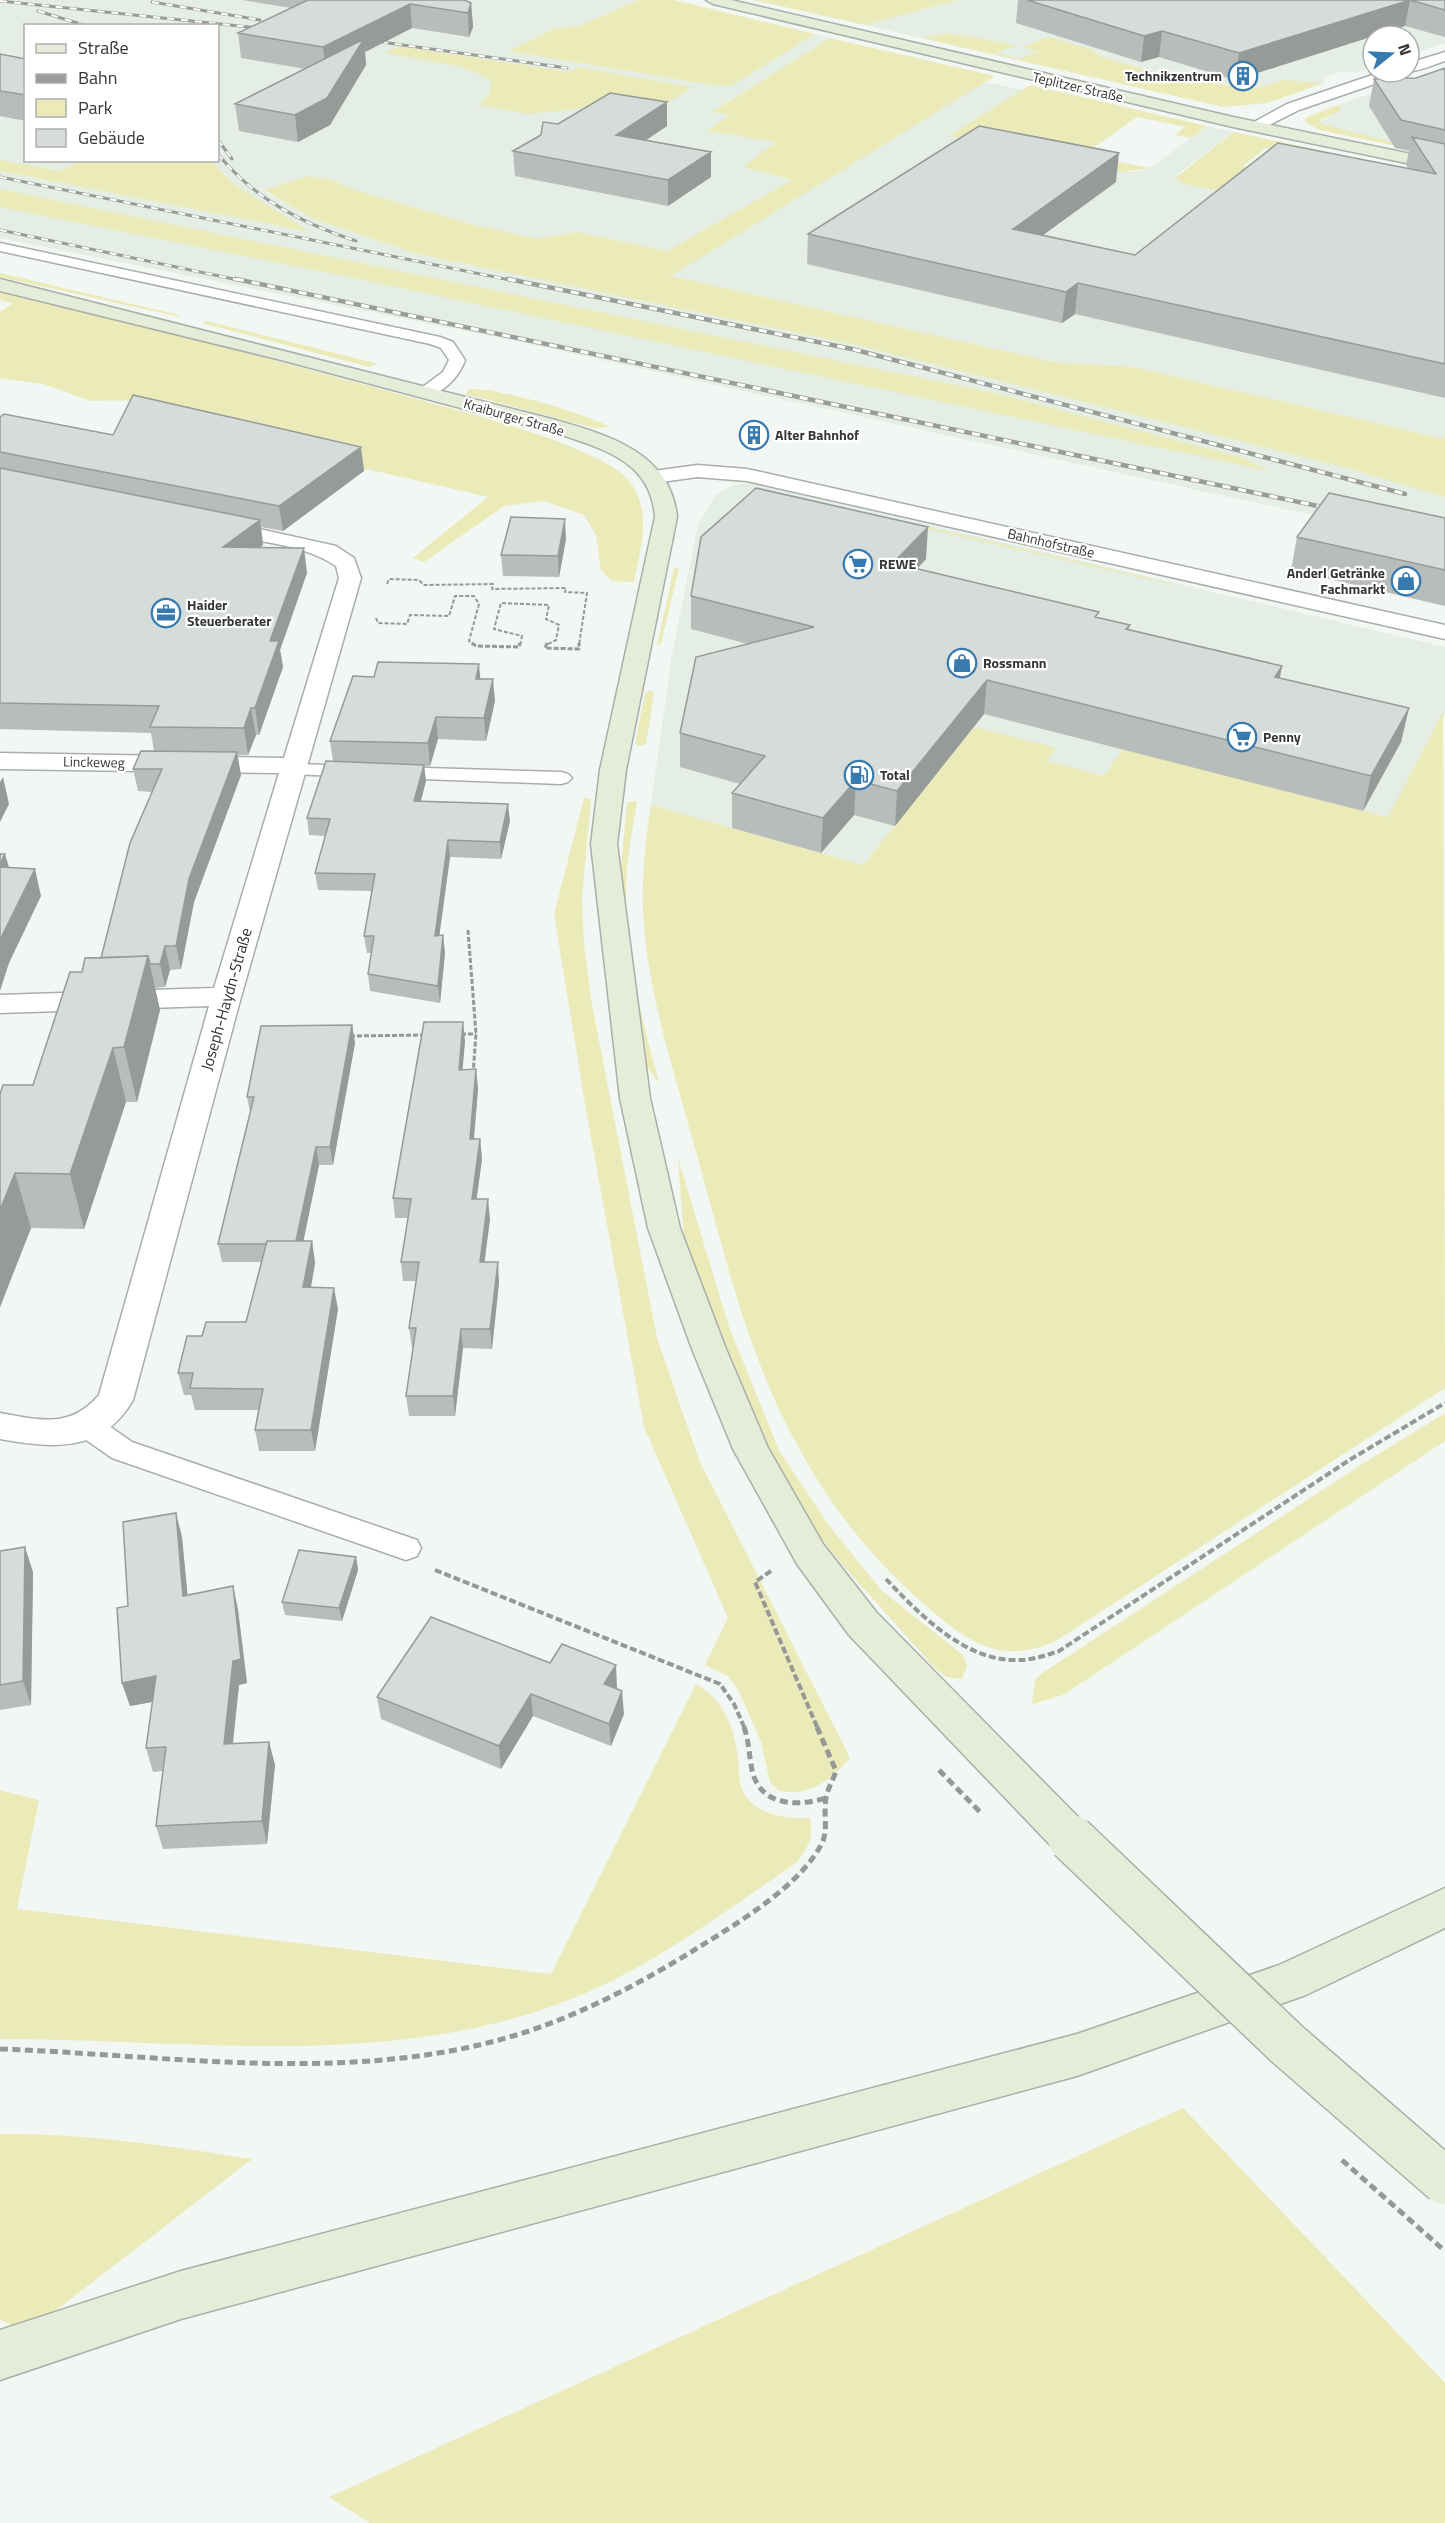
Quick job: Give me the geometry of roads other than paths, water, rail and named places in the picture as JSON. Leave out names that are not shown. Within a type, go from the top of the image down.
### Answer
[{"type":"main road","name":"Teplitzer Straße","points":[[714,0],[1253,127],[1445,166]]},
{"type":"main road","name":"Kraiburger Straße","points":[[0,285],[263,348],[530,420],[617,449],[655,477]]},
{"type":"main road","points":[[655,477],[664,498],[666,517],[612,771],[604,843],[634,1098],[664,1227],[709,1349],[751,1449],[810,1554],[863,1624],[1071,1838],[1287,2044],[1445,2181]]},
{"type":"main road","points":[[0,2355],[181,2295],[958,2089],[1077,2055],[1178,2022],[1291,1981],[1445,1907]]},
{"type":"street","points":[[1421,64],[1445,56]]},
{"type":"street","points":[[1253,127],[1293,107],[1361,84]]},
{"type":"street","name":"Bahnhofstraße","points":[[655,477],[697,471],[747,475],[1445,632]]},
{"type":"street","name":"Joseph-Haydn-Straße","points":[[89,1427],[105,1414],[115,1400],[226,997],[350,578],[350,570],[346,563],[328,551],[202,524]]},
{"type":"street","name":"Linckeweg","points":[[0,761],[295,768]]},
{"type":"street","points":[[0,1004],[226,997]]},
{"type":"street","points":[[0,1426],[53,1433],[89,1427]]},
{"type":"lane","points":[[0,247],[434,340],[447,345],[457,360],[455,369],[447,378],[426,392]]},
{"type":"lane","points":[[295,768],[561,777]]},
{"type":"lane","points":[[89,1427],[123,1450],[406,1548]]},
{"type":"railway","points":[[0,1],[269,29]]},
{"type":"railway","points":[[152,2],[260,20]]},
{"type":"railway","points":[[38,11],[80,24]]},
{"type":"railway","points":[[367,40],[567,68]]},
{"type":"railway","points":[[219,141],[232,159]]},
{"type":"railway","points":[[219,155],[247,184],[280,208],[356,241]]},
{"type":"railway","points":[[0,177],[515,281]]},
{"type":"railway","points":[[0,230],[243,281]]},
{"type":"railway","points":[[236,279],[1337,510]]},
{"type":"railway","points":[[508,279],[852,349],[1405,494]]},
{"type":"place","name":"Technikzentrum","points":[[1243,76]]},
{"type":"place","name":"Alter Bahnhof","points":[[754,435]]},
{"type":"place","name":"REWE","points":[[858,564]]},
{"type":"place","name":"Anderl Getränke Fachmarkt","points":[[1406,581]]},
{"type":"place","name":"Haider Steuerberater","points":[[166,613]]},
{"type":"place","name":"Rossmann","points":[[962,663]]},
{"type":"place","name":"Penny","points":[[1242,737]]},
{"type":"place","name":"Total","points":[[859,775]]}]
